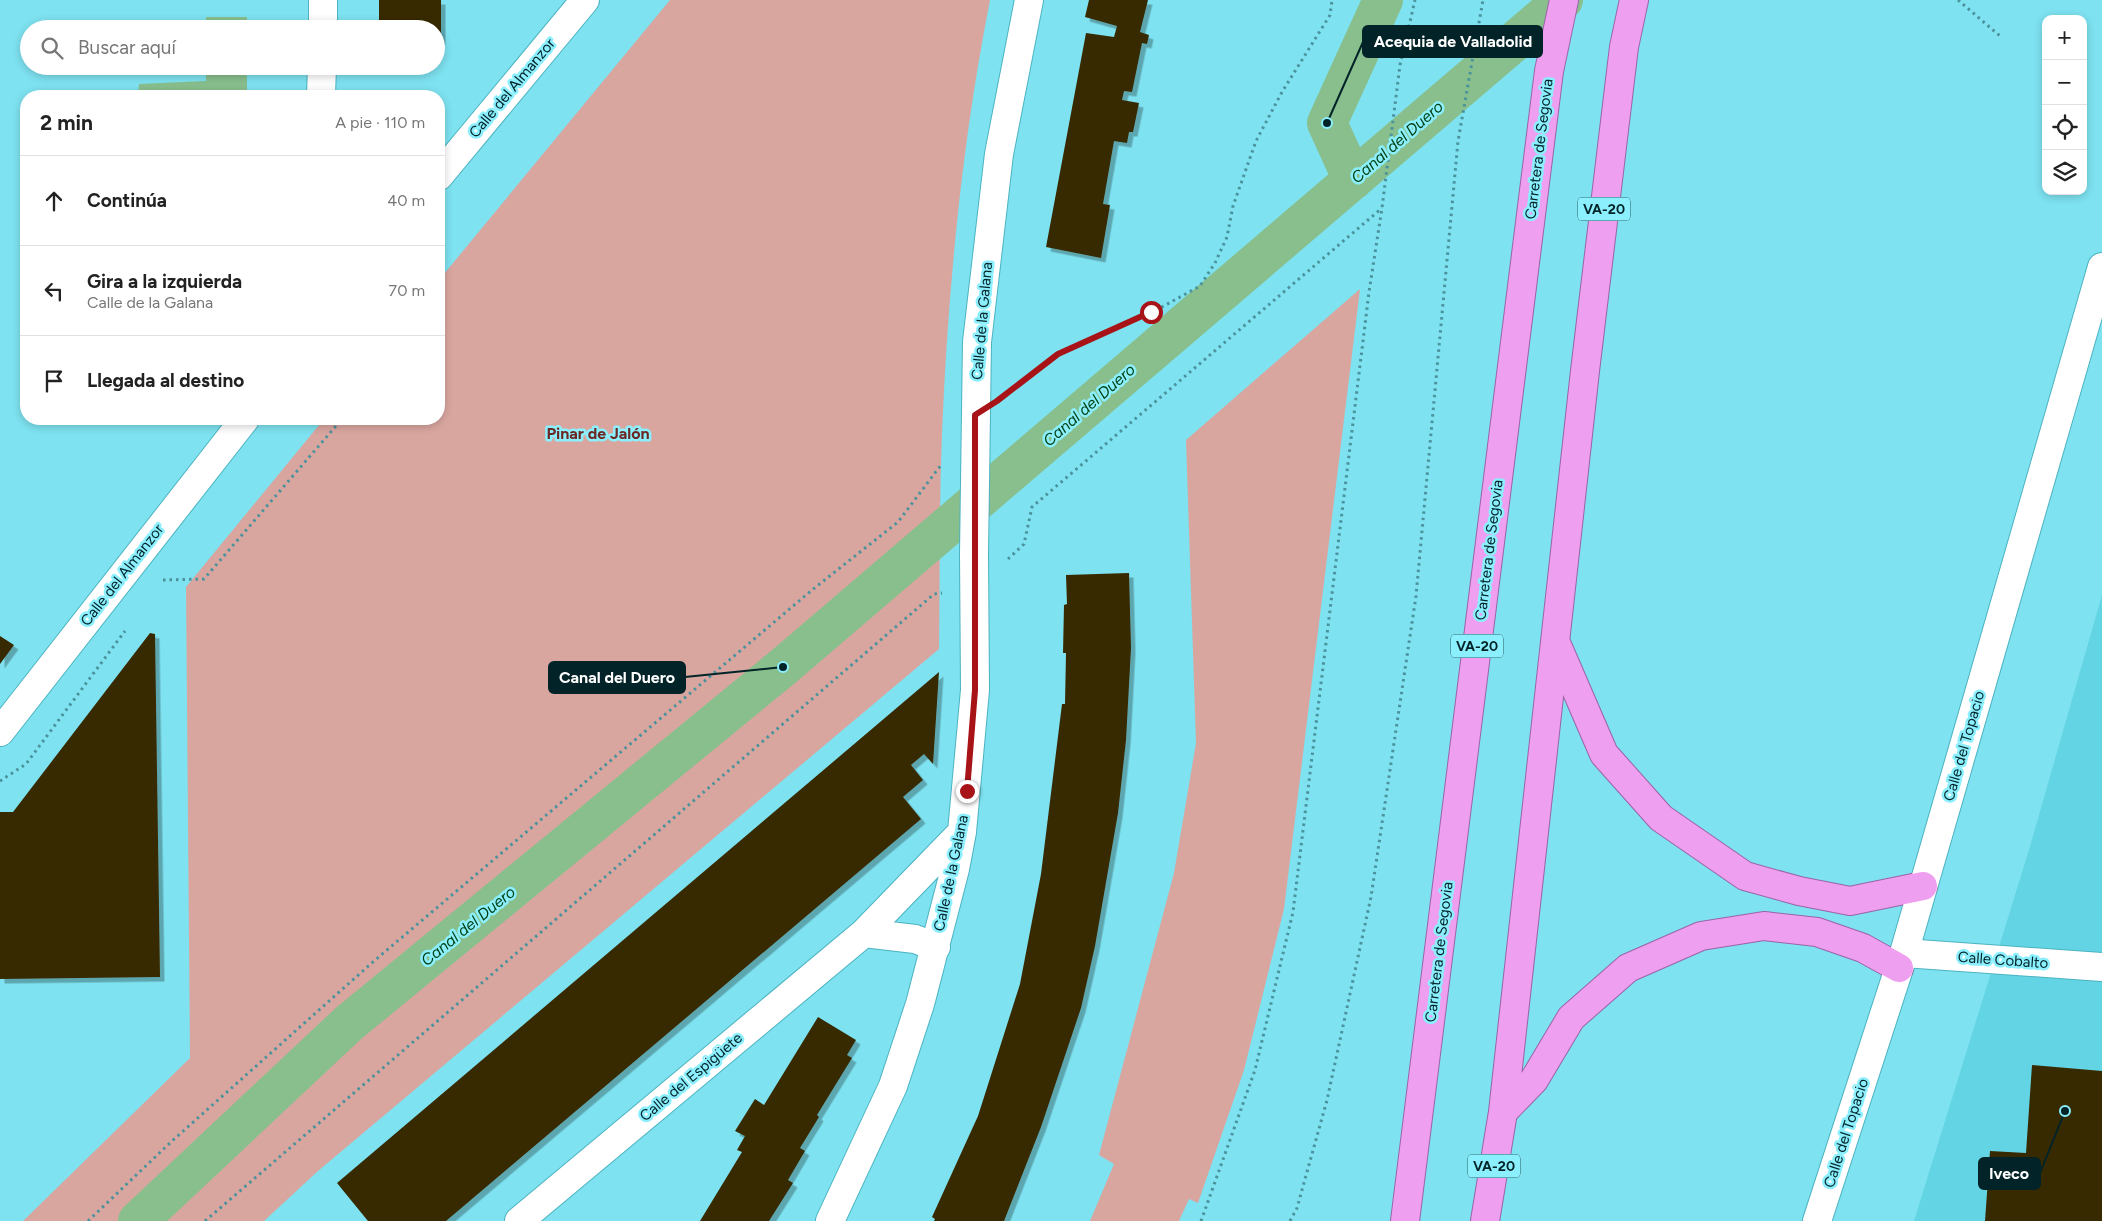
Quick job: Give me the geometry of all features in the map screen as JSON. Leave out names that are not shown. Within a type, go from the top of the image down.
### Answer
[{"type":"highway","name":"Carretera de Segovia","points":[[1405,1221],[1549,71],[1564,0]]},
{"type":"highway","name":"VA-20","points":[[1485,1221],[1503,1112],[1584,381],[1624,47],[1634,0]]},
{"type":"highway","points":[[1556,643],[1604,754],[1661,818],[1744,876],[1799,891],[1850,901],[1923,886]]},
{"type":"highway","points":[[1503,1112],[1534,1080],[1571,1018],[1628,968],[1700,936],[1764,926],[1817,932],[1901,961]]},
{"type":"street","points":[[322,20],[323,0]]},
{"type":"street","name":"Calle del Almanzor","points":[[445,169],[585,0]]},
{"type":"street","name":"Calle de la Galana","points":[[830,1221],[893,1086],[920,1004],[936,947],[962,832],[975,690],[974,554],[977,342],[999,154],[1029,0]]},
{"type":"street","points":[[321,90],[322,75]]},
{"type":"street","name":"Calle del Topacio","points":[[1817,1221],[1901,961],[2102,268]]},
{"type":"street","name":"Calle del Almanzor","points":[[0,732],[240,425]]},
{"type":"street","name":"Calle del Espigüete","points":[[519,1221],[864,934],[962,832]]},
{"type":"street","points":[[864,934],[915,939],[936,947]]},
{"type":"street","name":"Calle Cobalto","points":[[1901,961],[2102,967]]},
{"type":"path","points":[[975,415],[997,401],[1058,354],[1151,312],[1200,286],[1215,263],[1227,237],[1233,206],[1256,141],[1282,92],[1330,15],[1332,0]]},
{"type":"path","points":[[1201,1221],[1255,1070],[1293,912],[1366,312],[1382,208],[1400,65],[1415,0]]},
{"type":"path","points":[[1290,1221],[1297,1208],[1327,1100],[1373,888],[1416,596],[1458,141],[1483,0]]},
{"type":"path","points":[[1958,0],[2000,36]]},
{"type":"path","points":[[205,1221],[934,594],[974,591],[1024,544],[1032,507],[1382,208]]},
{"type":"path","points":[[157,588],[163,580],[204,579],[337,425]]},
{"type":"path","points":[[88,1221],[172,1141],[374,961],[812,590],[898,522],[945,460]]},
{"type":"path","points":[[0,781],[26,764],[127,628]]},
{"type":"shaded area","points":[[670,0],[990,0],[964,161],[952,270],[941,460],[939,649],[318,1171],[264,1221],[23,1221],[190,1058],[186,587],[319,425],[445,425],[445,273]]},
{"type":"shaded area","points":[[206,17],[247,17],[247,20],[206,20]]},
{"type":"shaded area","points":[[206,75],[247,75],[247,90],[138,90],[139,84],[206,81]]},
{"type":"shaded area","points":[[1360,289],[1284,909],[1244,1070],[1198,1203],[1189,1199],[1179,1221],[1090,1221],[1114,1164],[1099,1155],[1174,873],[1196,743],[1186,440]]},
{"type":"shaded area","points":[[2102,595],[2102,1221],[1914,1221],[2029,850]]},
{"type":"building","points":[[379,0],[441,0],[441,20],[379,20]]},
{"type":"building","points":[[1089,0],[1148,0],[1140,32],[1149,35],[1147,44],[1142,43],[1132,92],[1124,91],[1122,100],[1139,103],[1133,132],[1129,132],[1127,143],[1114,141],[1103,204],[1110,205],[1101,258],[1046,247],[1086,33],[1114,37],[1117,26],[1085,17]]},
{"type":"building","points":[[1129,573],[1131,648],[1126,740],[1118,813],[1095,946],[1081,1008],[1041,1127],[1004,1221],[934,1221],[935,1219],[932,1217],[978,1116],[1020,984],[1041,874],[1062,704],[1065,704],[1066,653],[1063,653],[1064,605],[1067,604],[1066,575]]},
{"type":"building","points":[[150,633],[155,634],[160,977],[0,979],[0,812],[13,812]]},
{"type":"building","points":[[0,636],[14,645],[0,664]]},
{"type":"building","points":[[939,672],[933,764],[924,754],[911,765],[923,780],[903,797],[921,819],[446,1221],[368,1221],[337,1183]]},
{"type":"building","points":[[818,1017],[856,1040],[847,1055],[852,1058],[817,1115],[819,1117],[800,1148],[805,1151],[788,1180],[793,1183],[769,1221],[700,1221],[742,1152],[737,1150],[745,1136],[735,1131],[755,1099],[764,1105]]},
{"type":"building","points":[[2032,1065],[2102,1071],[2102,1221],[1985,1221],[1990,1151],[2026,1153]]},
{"type":"waterway","points":[[1353,180],[1327,123],[1383,0]]},
{"type":"waterway","name":"Canal del Duero","points":[[138,1221],[349,1023],[783,667],[1563,0]]},
{"type":"place","name":"Acequia de Valladolid","points":[[1327,123]]},
{"type":"place","name":"Canal del Duero","points":[[783,667]]},
{"type":"place","name":"Iveco","points":[[2065,1111]]},
{"type":"district","name":"Pinar de Jalón","points":[[598,433]]},
{"type":"route","points":[[967,791],[975,690],[975,415],[997,401],[1058,354],[1151,312]]}]
